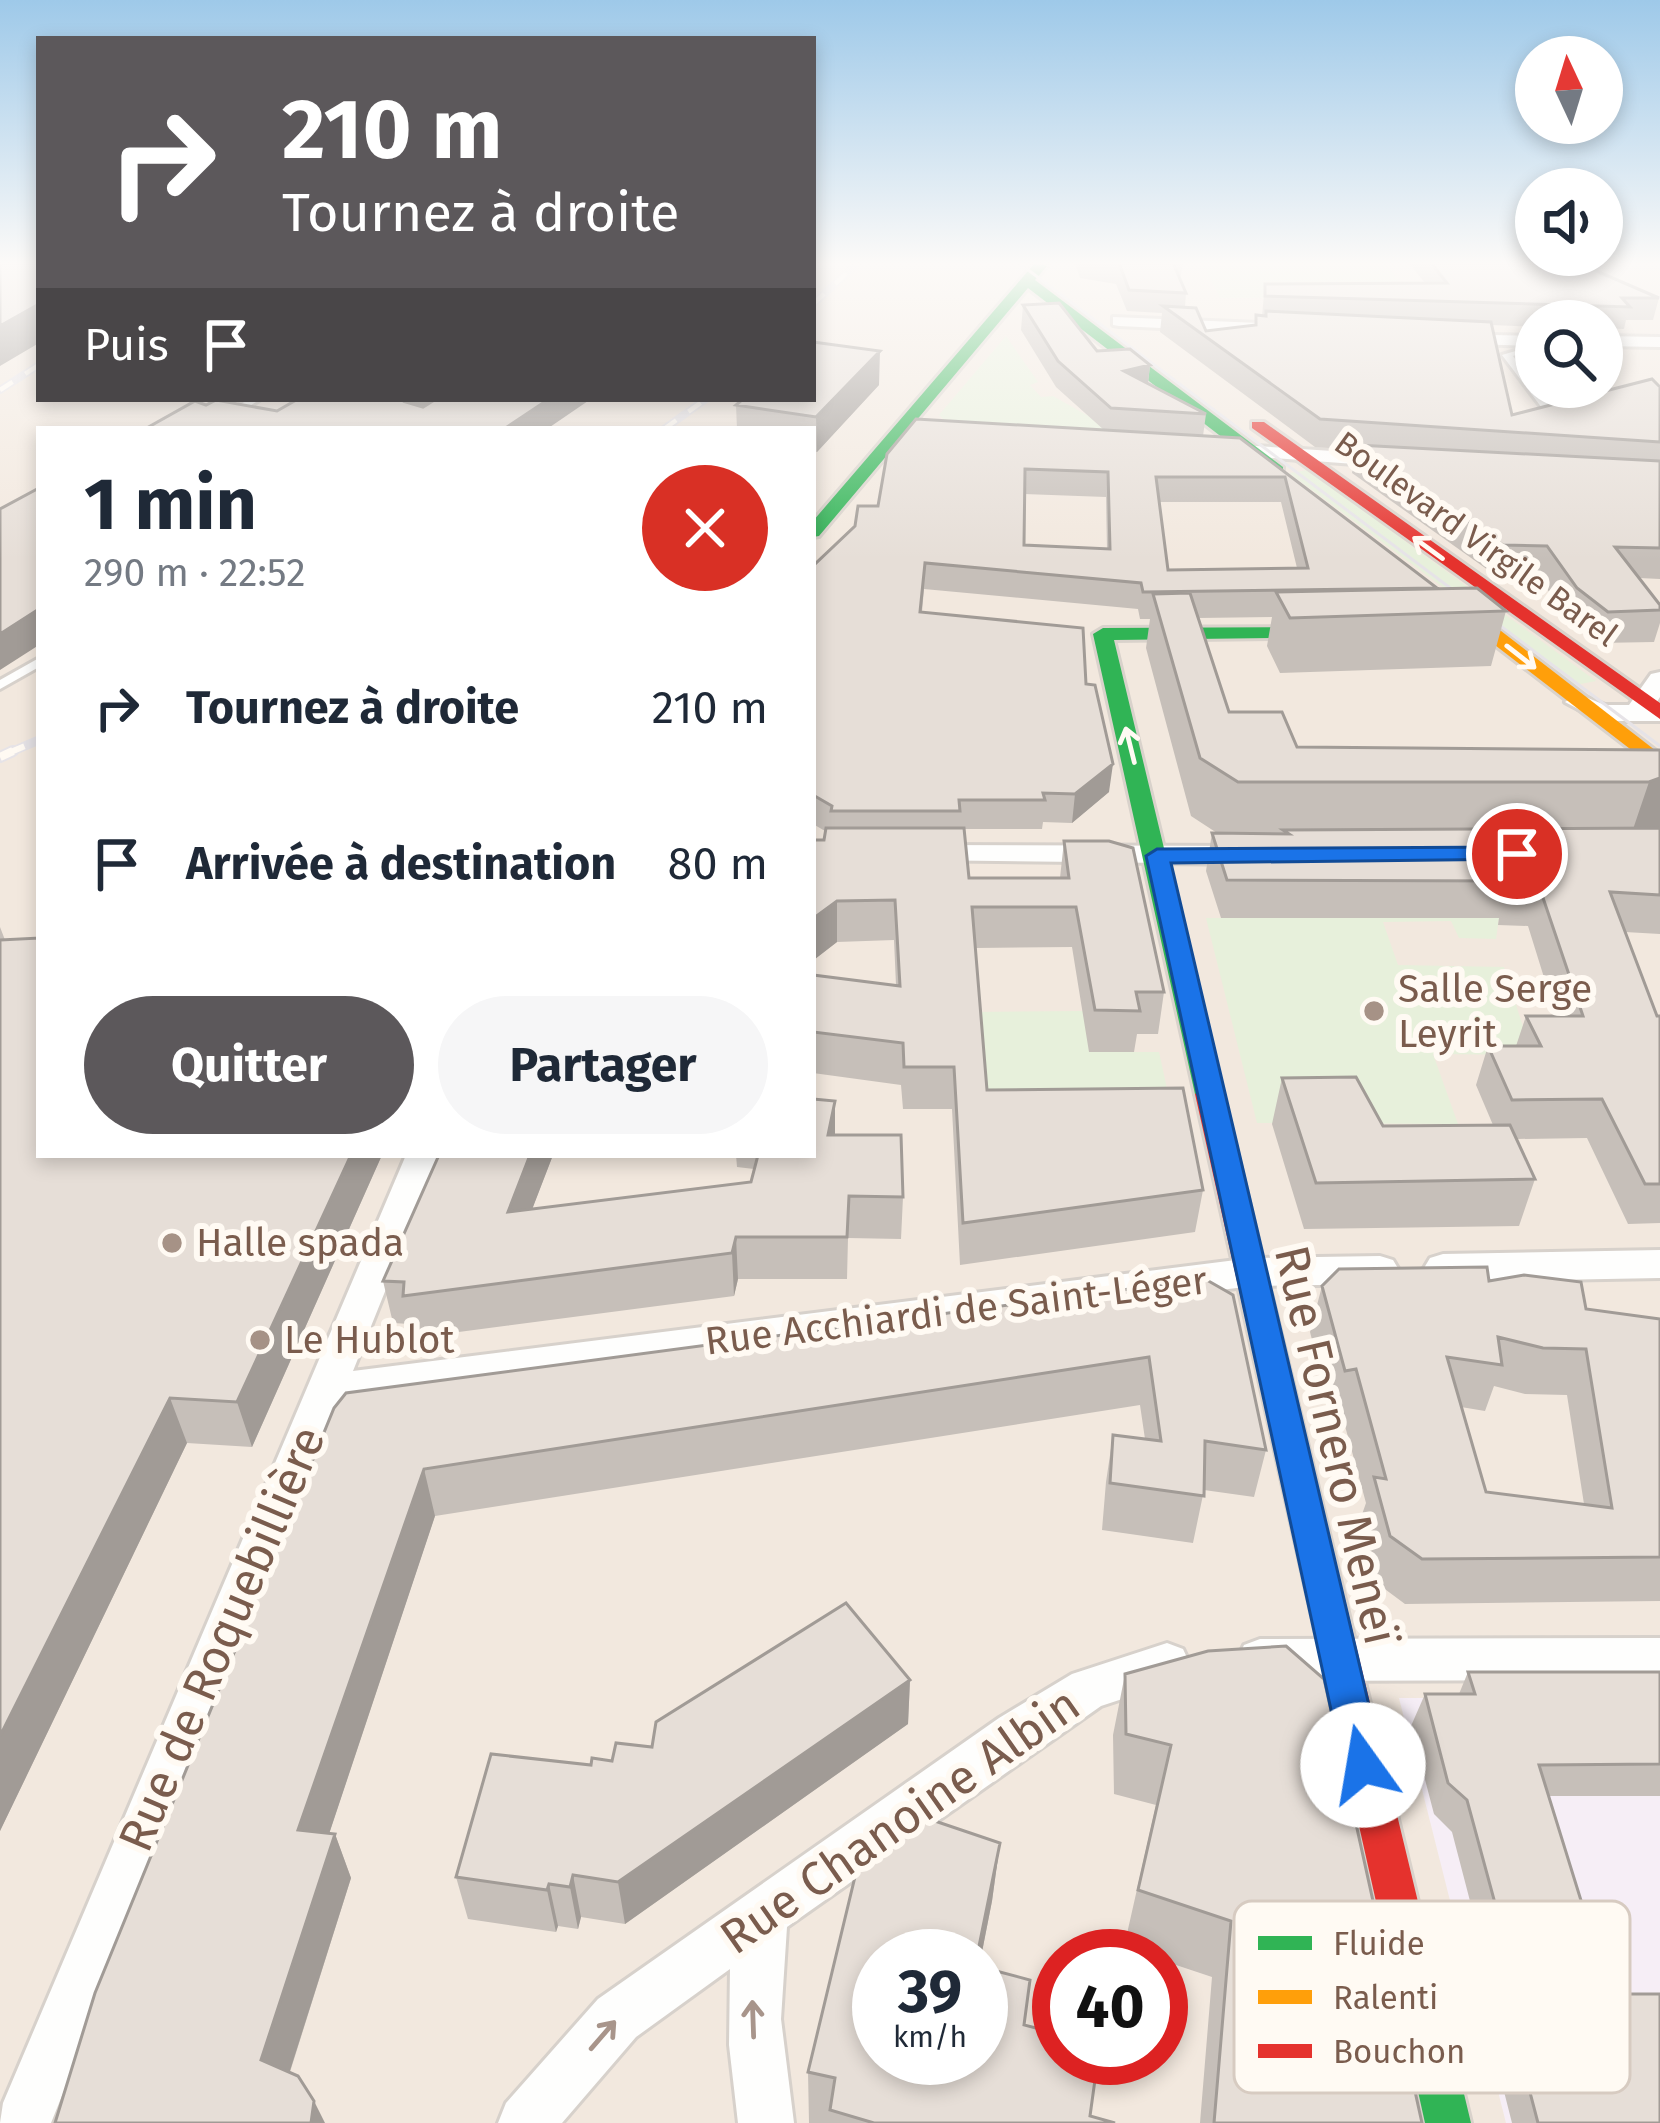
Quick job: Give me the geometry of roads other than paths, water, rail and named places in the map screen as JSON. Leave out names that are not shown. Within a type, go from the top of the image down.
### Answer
[{"type":"street","points":[[816,529],[910,432],[962,362]]},
{"type":"street","name":"Boulevard Virgile Barel","points":[[1129,362],[1353,528]]},
{"type":"street","name":"Boulevard Virgile Barel","points":[[1174,362],[1649,702]]},
{"type":"street","points":[[1201,448],[1411,462]]},
{"type":"street","name":"Boulevard Virgile Barel","points":[[1427,584],[1660,765]]},
{"type":"street","points":[[1439,629],[1484,628]]},
{"type":"street","name":"Rue Fornero Meneï","points":[[1349,632],[1103,634],[1395,1901]]},
{"type":"street","points":[[1578,702],[1601,713],[1649,702]]},
{"type":"street","points":[[888,854],[1284,855]]},
{"type":"street","name":"Rue de Roquebillière","points":[[23,2123],[422,1158]]},
{"type":"street","name":"Rue Acchiardi de Saint-Léger","points":[[327,1388],[377,1386],[1252,1272],[1658,1273]]},
{"type":"street","name":"Rue Chanoine Albin","points":[[526,2123],[617,2018],[1088,1689],[1166,1664],[1338,1658],[1660,1659]]},
{"type":"street","points":[[764,1916],[751,1969],[754,2044],[766,2123]]},
{"type":"street","name":"Rue Fornero Meneï","points":[[1441,2093],[1448,2123]]},
{"type":"lane","points":[[211,425],[251,402]]},
{"type":"lane","points":[[0,686],[36,664]]},
{"type":"tram line","points":[[1150,362],[1660,746]]},
{"type":"railway","points":[[0,390],[36,367]]},
{"type":"railway","points":[[668,426],[702,402]]},
{"type":"railway","points":[[12,751],[36,741]]},
{"type":"railway","points":[[0,757],[12,751]]},
{"type":"railway","points":[[6,754],[12,751]]},
{"type":"place","name":"Salle Serge Leyrit","points":[[1374,1011]]},
{"type":"place","name":"Halle spada","points":[[172,1243]]},
{"type":"place","name":"Le Hublot","points":[[260,1340]]}]
